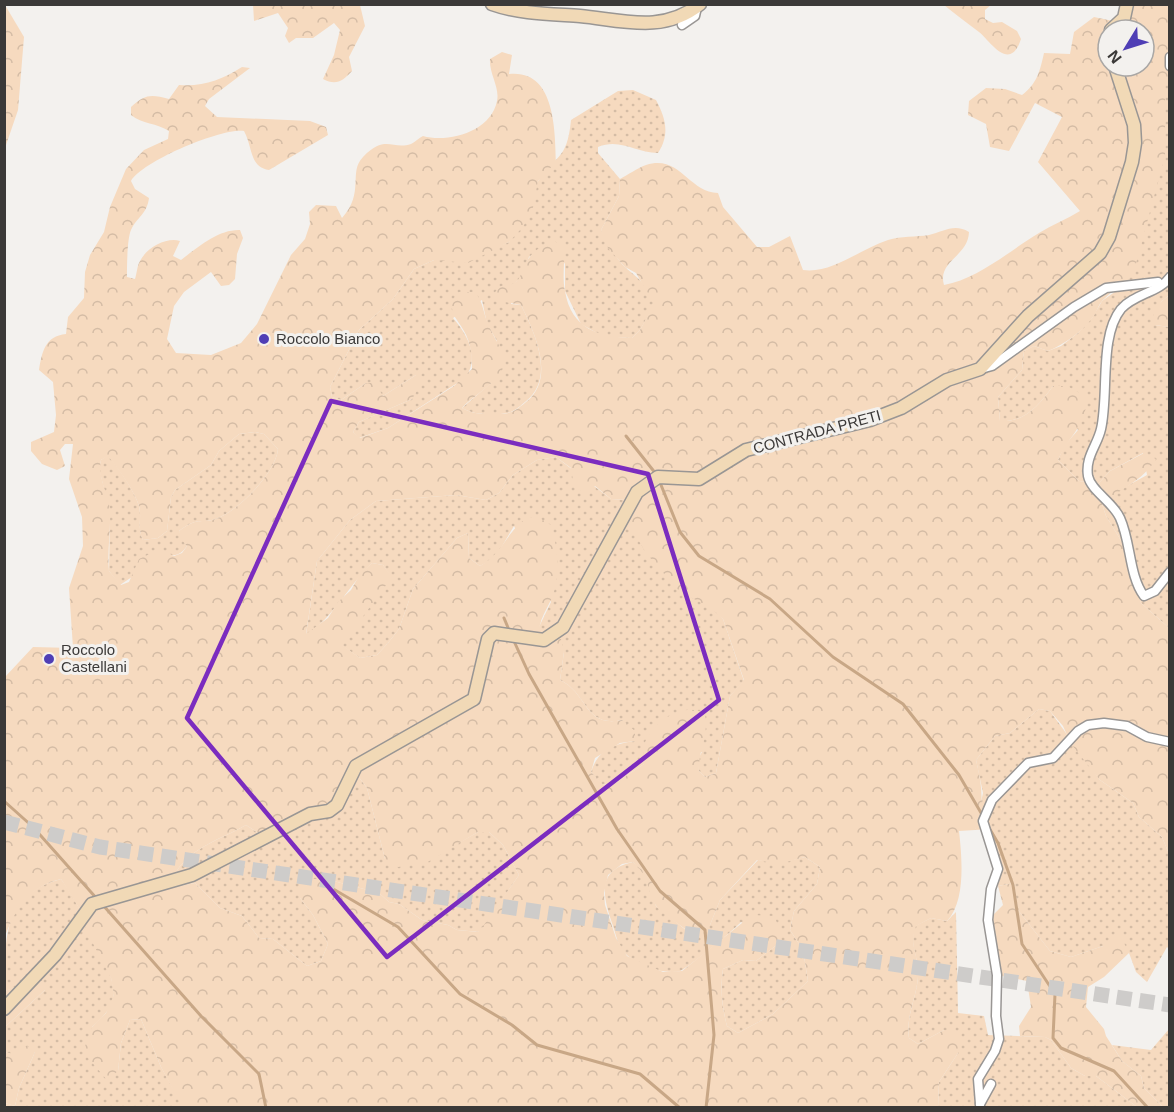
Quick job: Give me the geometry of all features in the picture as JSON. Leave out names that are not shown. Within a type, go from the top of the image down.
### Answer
[{"type":"street","points":[[492,4],[513,10],[634,24],[668,21],[698,6]]},
{"type":"street","points":[[682,25],[695,16],[698,6]]},
{"type":"street","points":[[1170,57],[1170,66]]},
{"type":"street","points":[[980,369],[1028,316],[1100,253],[1109,237],[1132,162],[1135,143],[1134,125],[1119,78]]},
{"type":"street","points":[[1170,276],[1166,283],[1138,295],[1122,309],[1111,328],[1101,430],[1087,462],[1088,479],[1098,492],[1110,501],[1120,518],[1131,550],[1137,586],[1144,596],[1155,591],[1170,572]]},
{"type":"street","name":"CONTRADA PRETI","points":[[4,1009],[56,955],[94,904],[192,876],[310,814],[329,811],[337,805],[356,766],[474,699],[488,639],[494,633],[544,640],[563,627],[637,492],[655,479],[699,479],[746,450],[870,420],[902,408],[947,380],[992,366],[1074,307],[1106,288],[1153,284],[1170,276]]},
{"type":"street","points":[[980,1106],[978,1079],[995,1052],[999,1039],[997,975],[988,920],[991,890],[998,869],[983,821],[992,800],[1028,763],[1053,758],[1078,731],[1088,724],[1104,723],[1127,726],[1147,737],[1170,742]]},
{"type":"street","points":[[980,1106],[991,1084]]},
{"type":"highlighted area","points":[[331,401],[648,474],[719,700],[387,957],[187,718]]},
{"type":"green space","points":[[253,4],[360,5],[365,26],[349,57],[352,71],[336,82],[323,79],[334,55],[340,30],[334,23],[313,38],[296,38],[289,43],[285,36],[288,28],[278,13],[254,21]]},
{"type":"green space","points":[[5,5],[24,37],[18,110],[5,148]]},
{"type":"green space","points":[[944,5],[991,5],[985,10],[985,19],[993,23],[1002,22],[1017,31],[1021,39],[1017,49],[1011,54],[1000,52],[979,32]]},
{"type":"green space","points":[[1129,5],[1169,5],[1169,78],[1165,79],[1165,156],[1134,271],[1103,300],[1089,322],[1073,337],[1048,351],[1034,346],[1024,351],[1022,370],[998,397],[1000,421],[1009,421],[1024,416],[1053,386],[1067,386],[1087,397],[1084,416],[1058,460],[1079,481],[1098,484],[1110,471],[1144,453],[1156,459],[1138,479],[1102,504],[1106,516],[1133,560],[1133,580],[1141,603],[1169,628],[1169,854],[1162,837],[1139,817],[1133,803],[1100,780],[1071,744],[1063,726],[1050,711],[1039,709],[1010,733],[995,736],[976,760],[981,795],[980,812],[975,830],[959,831],[961,878],[960,891],[953,912],[947,921],[931,918],[916,926],[914,933],[913,943],[918,977],[909,1020],[909,1038],[918,1044],[944,1030],[956,1033],[960,1040],[958,1053],[939,1082],[938,1107],[179,1107],[179,1101],[161,1067],[141,1019],[130,1020],[121,1043],[118,1071],[107,1080],[83,1052],[92,1027],[106,1013],[114,995],[111,978],[87,932],[82,913],[61,879],[40,888],[25,900],[14,916],[5,936],[5,677],[33,647],[73,648],[69,588],[83,546],[82,517],[69,479],[73,444],[65,444],[60,450],[65,466],[57,470],[42,464],[31,451],[31,442],[54,432],[56,415],[53,382],[39,370],[43,351],[53,338],[66,334],[68,317],[84,298],[85,272],[90,255],[104,232],[110,207],[126,169],[144,150],[168,139],[169,131],[135,118],[131,115],[131,107],[148,96],[169,99],[179,85],[212,82],[242,67],[250,68],[209,99],[205,106],[217,117],[310,121],[326,127],[328,135],[269,170],[255,161],[244,131],[233,131],[183,147],[150,164],[131,181],[135,189],[149,198],[144,212],[131,230],[127,253],[127,277],[135,279],[143,256],[158,244],[169,240],[180,241],[173,256],[181,260],[224,232],[240,230],[243,238],[237,254],[235,279],[229,285],[221,286],[211,272],[184,292],[174,306],[167,339],[176,353],[211,355],[241,343],[257,324],[291,255],[305,239],[310,224],[309,212],[316,205],[336,206],[342,218],[353,200],[359,163],[371,150],[383,144],[411,144],[423,136],[444,138],[478,128],[493,112],[497,101],[498,96],[490,59],[502,52],[512,55],[509,74],[524,75],[536,81],[544,91],[553,118],[556,162],[538,181],[532,213],[522,228],[509,242],[468,263],[434,260],[414,269],[393,299],[359,330],[330,387],[332,397],[341,400],[366,383],[375,383],[383,396],[416,375],[425,377],[412,399],[359,422],[353,432],[360,438],[388,428],[454,386],[472,369],[468,340],[452,308],[451,302],[459,292],[475,292],[478,296],[487,322],[503,355],[501,371],[496,378],[462,408],[479,414],[502,414],[519,408],[526,402],[535,392],[540,381],[540,355],[537,342],[521,305],[500,301],[492,295],[501,286],[518,280],[531,255],[552,239],[564,248],[564,286],[573,314],[580,322],[598,333],[632,338],[640,330],[654,304],[636,273],[625,267],[608,248],[601,230],[619,196],[620,179],[646,165],[658,163],[667,165],[676,169],[699,187],[718,193],[723,207],[757,247],[769,247],[790,236],[803,270],[835,265],[888,240],[929,235],[958,228],[969,232],[964,247],[945,270],[944,285],[981,271],[1039,233],[1080,211],[1038,162],[1062,117],[1035,103],[1009,151],[990,147],[986,124],[968,115],[969,101],[986,88],[1005,89],[1022,95],[1037,77],[1044,53],[1070,54],[1074,32],[1094,17],[1099,18],[1096,18],[1096,78],[1156,78],[1156,18],[1116,18]],"holes":[[[255,432],[264,434],[278,449],[271,468],[256,489],[236,507],[218,518],[192,523],[179,531],[181,539],[187,546],[182,553],[174,556],[160,549],[139,559],[129,582],[121,585],[109,571],[110,510],[102,478],[101,460],[108,456],[134,493],[139,506],[140,532],[143,540],[158,538],[167,531],[171,497],[175,490],[211,465],[219,451],[239,434]],[[556,457],[571,468],[574,487],[584,492],[595,486],[611,499],[626,500],[631,511],[630,526],[646,553],[679,591],[711,608],[723,619],[744,680],[730,696],[716,773],[705,777],[699,771],[706,730],[705,714],[689,710],[680,711],[657,726],[645,742],[644,764],[617,782],[603,785],[591,772],[595,758],[620,743],[635,741],[635,731],[622,720],[600,719],[593,714],[576,693],[560,680],[564,652],[561,639],[540,637],[540,624],[555,588],[558,564],[551,525],[541,519],[528,517],[514,529],[494,555],[480,566],[469,558],[468,533],[457,538],[413,589],[399,629],[377,655],[360,658],[342,645],[392,577],[383,565],[372,563],[360,574],[351,590],[338,602],[328,618],[306,634],[317,561],[350,520],[376,501],[456,495],[486,500],[499,493],[513,475],[537,460]],[[355,772],[367,788],[385,859],[398,867],[426,863],[478,832],[489,832],[503,845],[519,875],[479,932],[457,930],[448,925],[422,920],[399,904],[389,902],[379,893],[326,879],[311,879],[300,886],[300,898],[313,915],[328,944],[321,961],[307,966],[273,939],[259,938],[242,916],[220,908],[195,883],[180,886],[176,872],[190,856],[208,844],[246,825],[266,838],[284,840],[338,800]],[[805,857],[820,867],[817,884],[794,911],[790,930],[803,950],[808,981],[773,1014],[738,1033],[727,1026],[725,1019],[722,991],[723,969],[743,960],[756,961],[778,944],[782,934],[774,916],[752,915],[682,971],[663,972],[627,956],[616,938],[605,905],[604,893],[608,875],[622,864],[633,862],[646,879],[657,907],[698,937],[710,925],[720,900],[757,860],[779,864]]]},
{"type":"green space","points":[[1165,78],[1169,78],[1169,295],[1161,302],[1155,325],[1169,327],[1169,628],[1141,603],[1133,580],[1133,560],[1106,516],[1102,504],[1118,491],[1147,475],[1143,453],[1110,471],[1098,484],[1079,481],[1058,460],[1064,446],[1078,430],[1053,386],[1031,411],[1009,421],[1000,421],[998,397],[1022,370],[1024,351],[1034,346],[1048,351],[1061,346],[1092,318],[1102,301],[1123,286],[1165,126]]},
{"type":"green space","points":[[633,90],[656,100],[665,127],[662,146],[658,153],[614,144],[598,147],[598,153],[620,179],[619,196],[601,230],[618,259],[643,283],[655,304],[640,330],[632,338],[604,337],[581,324],[565,291],[565,264],[552,240],[529,257],[520,279],[511,286],[511,304],[521,305],[537,342],[540,355],[539,381],[534,392],[525,402],[518,408],[502,414],[479,414],[462,408],[491,383],[497,341],[487,324],[482,300],[453,318],[467,339],[472,355],[472,363],[465,378],[388,428],[359,438],[353,432],[359,422],[412,399],[416,375],[383,396],[366,383],[341,400],[332,397],[330,387],[359,330],[393,299],[414,269],[434,260],[447,260],[488,251],[509,242],[537,183],[563,151],[571,120],[618,91]]},
{"type":"green space","points":[[1169,295],[1169,327],[1155,325],[1155,311]]},
{"type":"green space","points":[[255,432],[264,434],[278,449],[271,468],[256,489],[236,507],[218,518],[192,523],[179,531],[187,546],[183,551],[176,555],[166,554],[120,585],[109,571],[110,512],[99,469],[101,460],[108,455],[134,493],[139,506],[140,531],[143,540],[158,538],[167,531],[171,497],[175,490],[211,465],[219,451],[239,434]]},
{"type":"green space","points":[[556,457],[611,499],[626,500],[723,619],[744,681],[730,696],[716,773],[705,777],[699,771],[698,759],[702,752],[644,764],[617,782],[602,785],[591,772],[598,758],[607,749],[635,741],[622,720],[600,719],[587,708],[569,686],[560,680],[564,652],[540,637],[538,629],[551,602],[514,526],[495,558],[480,566],[469,558],[468,533],[457,538],[413,589],[399,629],[377,655],[360,658],[341,645],[391,577],[383,565],[372,563],[325,619],[306,635],[317,561],[350,520],[376,501],[456,495],[486,500],[499,493],[513,475],[537,460]]},
{"type":"green space","points":[[1039,709],[1050,711],[1100,780],[1133,803],[1139,817],[1162,837],[1169,854],[1169,949],[1167,947],[1147,982],[1136,972],[1129,953],[1103,946],[1071,957],[1050,951],[1018,910],[1014,883],[998,886],[990,829],[975,830],[983,793],[976,760],[995,736],[1010,733]]},
{"type":"green space","points":[[355,772],[367,788],[385,859],[457,844],[478,832],[489,832],[503,845],[519,875],[480,932],[457,930],[448,925],[422,920],[399,904],[389,902],[379,893],[326,879],[300,898],[313,915],[328,944],[321,961],[307,966],[273,939],[259,938],[242,916],[220,908],[195,883],[180,886],[176,872],[190,856],[208,844],[246,825],[266,838]]},
{"type":"green space","points":[[805,857],[820,867],[817,884],[794,911],[790,930],[803,950],[808,981],[773,1014],[738,1033],[727,1026],[725,1019],[722,990],[723,969],[743,960],[756,961],[778,944],[741,922],[692,963],[674,972],[653,969],[633,960],[620,945],[606,903],[605,885],[613,871],[621,866],[633,862],[643,870],[656,906],[687,931],[710,925],[720,900],[758,860],[779,863]]},
{"type":"green space","points":[[61,879],[93,934],[112,981],[114,993],[112,1003],[92,1027],[118,1071],[121,1043],[130,1020],[141,1019],[161,1067],[180,1101],[179,1107],[5,1107],[5,1103],[15,1106],[19,1088],[35,1052],[13,1055],[5,1052],[5,1027],[45,990],[17,987],[5,991],[5,955],[10,922],[17,908],[27,896],[41,886]]},
{"type":"green space","points":[[1014,883],[1018,910],[1050,951],[1071,957],[1103,946],[1118,931],[1129,953],[1104,977],[1088,987],[1086,1007],[1104,1029],[1122,1061],[1141,1076],[1144,1088],[1163,1107],[1137,1107],[1096,1076],[1085,1076],[1071,1068],[1051,1040],[1045,1037],[1020,1036],[1019,1026],[1031,1007],[1027,981],[1002,976],[992,916],[1003,905],[998,886]]},
{"type":"green space","points":[[956,912],[958,1013],[984,1016],[988,1035],[1045,1037],[1051,1040],[1071,1068],[1085,1076],[1096,1076],[1137,1107],[938,1107],[939,1082],[958,1053],[944,1030],[918,1044],[909,1038],[909,1020],[918,977],[913,938],[915,926],[931,918],[947,921]]},
{"type":"green space","points":[[41,977],[45,990],[5,1027],[5,991]]},
{"type":"green space","points":[[1169,1029],[1169,1107],[1163,1107],[1144,1088],[1141,1076],[1122,1061],[1112,1045],[1151,1050]]},
{"type":"green space","points":[[27,1046],[35,1052],[19,1088],[15,1106],[5,1103],[5,1052],[13,1054]]},
{"type":"waterway","points":[[626,436],[656,474]]},
{"type":"waterway","points":[[659,480],[680,532],[699,556],[770,599],[833,657],[903,704],[959,775],[984,818]]},
{"type":"waterway","points":[[504,618],[509,630]]},
{"type":"waterway","points":[[513,639],[529,674],[617,829],[660,891],[705,930],[714,1035],[706,1108]]},
{"type":"waterway","points":[[4,801],[33,827],[98,900]]},
{"type":"waterway","points":[[988,826],[998,843],[1013,885],[1022,944],[1055,994],[1053,1038],[1061,1048],[1114,1071],[1148,1108]]},
{"type":"waterway","points":[[323,883],[398,927],[460,994],[512,1025],[537,1045],[640,1074],[680,1108]]},
{"type":"waterway","points":[[102,904],[201,1016],[259,1074],[266,1108]]},
{"type":"tunnel","points":[[4,822],[100,847],[1170,1005]]},
{"type":"place","name":"Roccolo Bianco","points":[[264,339]]},
{"type":"place","name":"Roccolo Castellani","points":[[49,659]]}]
